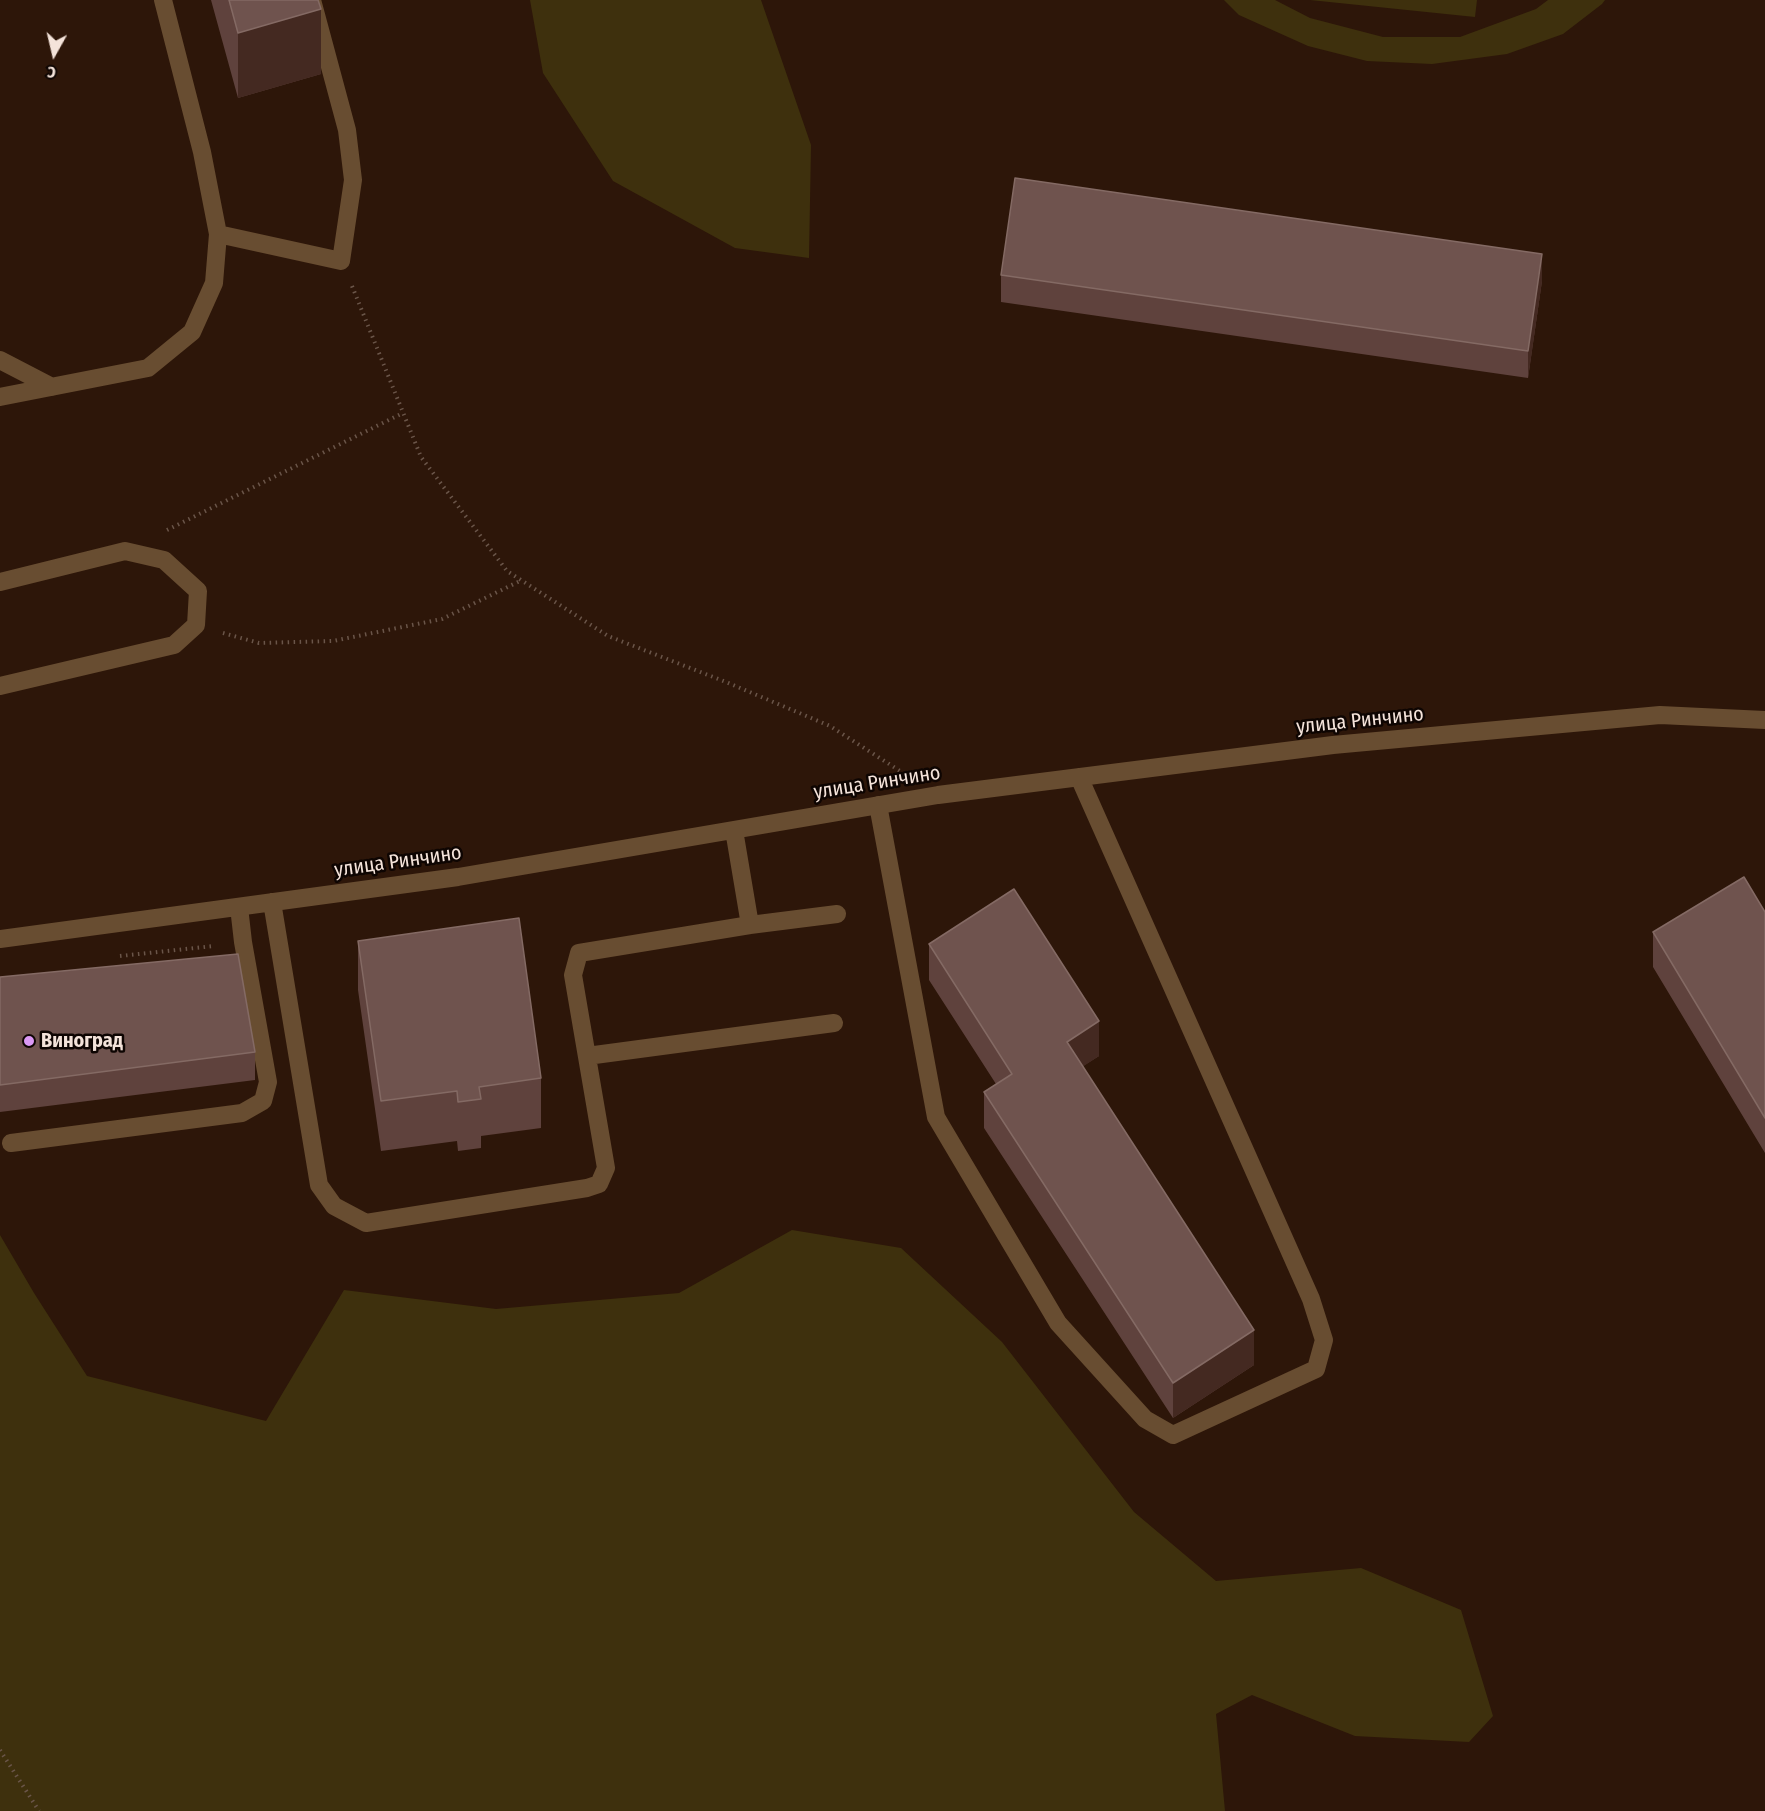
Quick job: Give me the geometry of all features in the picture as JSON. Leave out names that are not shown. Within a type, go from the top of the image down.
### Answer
[{"type":"street","points":[[0,397],[148,368],[192,332],[214,283],[218,234],[202,152],[162,0]]},
{"type":"street","points":[[218,234],[341,261],[353,180],[352,170],[347,130],[312,0]]},
{"type":"street","points":[[0,360],[52,387]]},
{"type":"street","points":[[0,582],[125,551],[164,560],[198,591],[196,625],[174,645],[0,686]]},
{"type":"street","name":"улица Ринчино","points":[[0,939],[458,877],[938,795],[1333,745],[1660,715],[1765,720]]},
{"type":"street","points":[[878,805],[936,1117],[1059,1323],[1145,1419],[1173,1435],[1316,1369],[1324,1340],[1311,1299],[1079,777]]},
{"type":"street","points":[[734,830],[750,925]]},
{"type":"street","points":[[272,902],[319,1185],[334,1206],[366,1222],[586,1188],[599,1184],[606,1168],[573,975],[579,953],[750,925],[837,914]]},
{"type":"street","points":[[11,1143],[242,1113],[263,1101],[268,1082],[239,907]]},
{"type":"street","points":[[587,1056],[834,1023]]},
{"type":"path","points":[[341,261],[421,457],[507,571],[608,636],[830,726],[938,795]]},
{"type":"path","points":[[125,551],[403,413]]},
{"type":"path","points":[[196,625],[259,643],[333,641],[442,620],[522,580]]},
{"type":"path","points":[[116,956],[243,942]]},
{"type":"path","points":[[0,1750],[39,1811]]},
{"type":"shaded area","points":[[530,0],[761,0],[811,145],[809,258],[735,248],[613,181],[543,73]]},
{"type":"shaded area","points":[[1224,0],[1275,0],[1310,18],[1383,37],[1460,37],[1536,9],[1548,0],[1605,0],[1563,34],[1507,54],[1432,64],[1367,61],[1308,46],[1239,15]]},
{"type":"shaded area","points":[[1310,0],[1477,0],[1475,17]]},
{"type":"shaded area","points":[[792,1230],[901,1248],[1002,1342],[1134,1512],[1216,1581],[1361,1568],[1461,1610],[1493,1716],[1469,1742],[1355,1736],[1252,1695],[1216,1714],[1225,1811],[0,1811],[0,1235],[87,1376],[266,1421],[344,1290],[496,1309],[679,1293]]},
{"type":"building","points":[[229,0],[318,0],[321,9],[238,33]]},
{"type":"building","points":[[1015,178],[1542,254],[1528,351],[1001,275]]},
{"type":"building","points":[[1744,877],[1765,912],[1765,1118],[1653,932]]},
{"type":"building","points":[[1014,889],[1099,1021],[1067,1042],[1254,1330],[1173,1383],[984,1092],[1012,1074],[929,944]]},
{"type":"building","points":[[519,918],[541,1078],[479,1087],[481,1099],[458,1102],[457,1091],[381,1101],[358,941]]},
{"type":"building","points":[[238,954],[255,1052],[0,1085],[0,977]]},
{"type":"place","name":"Виноград","points":[[29,1041]]}]
